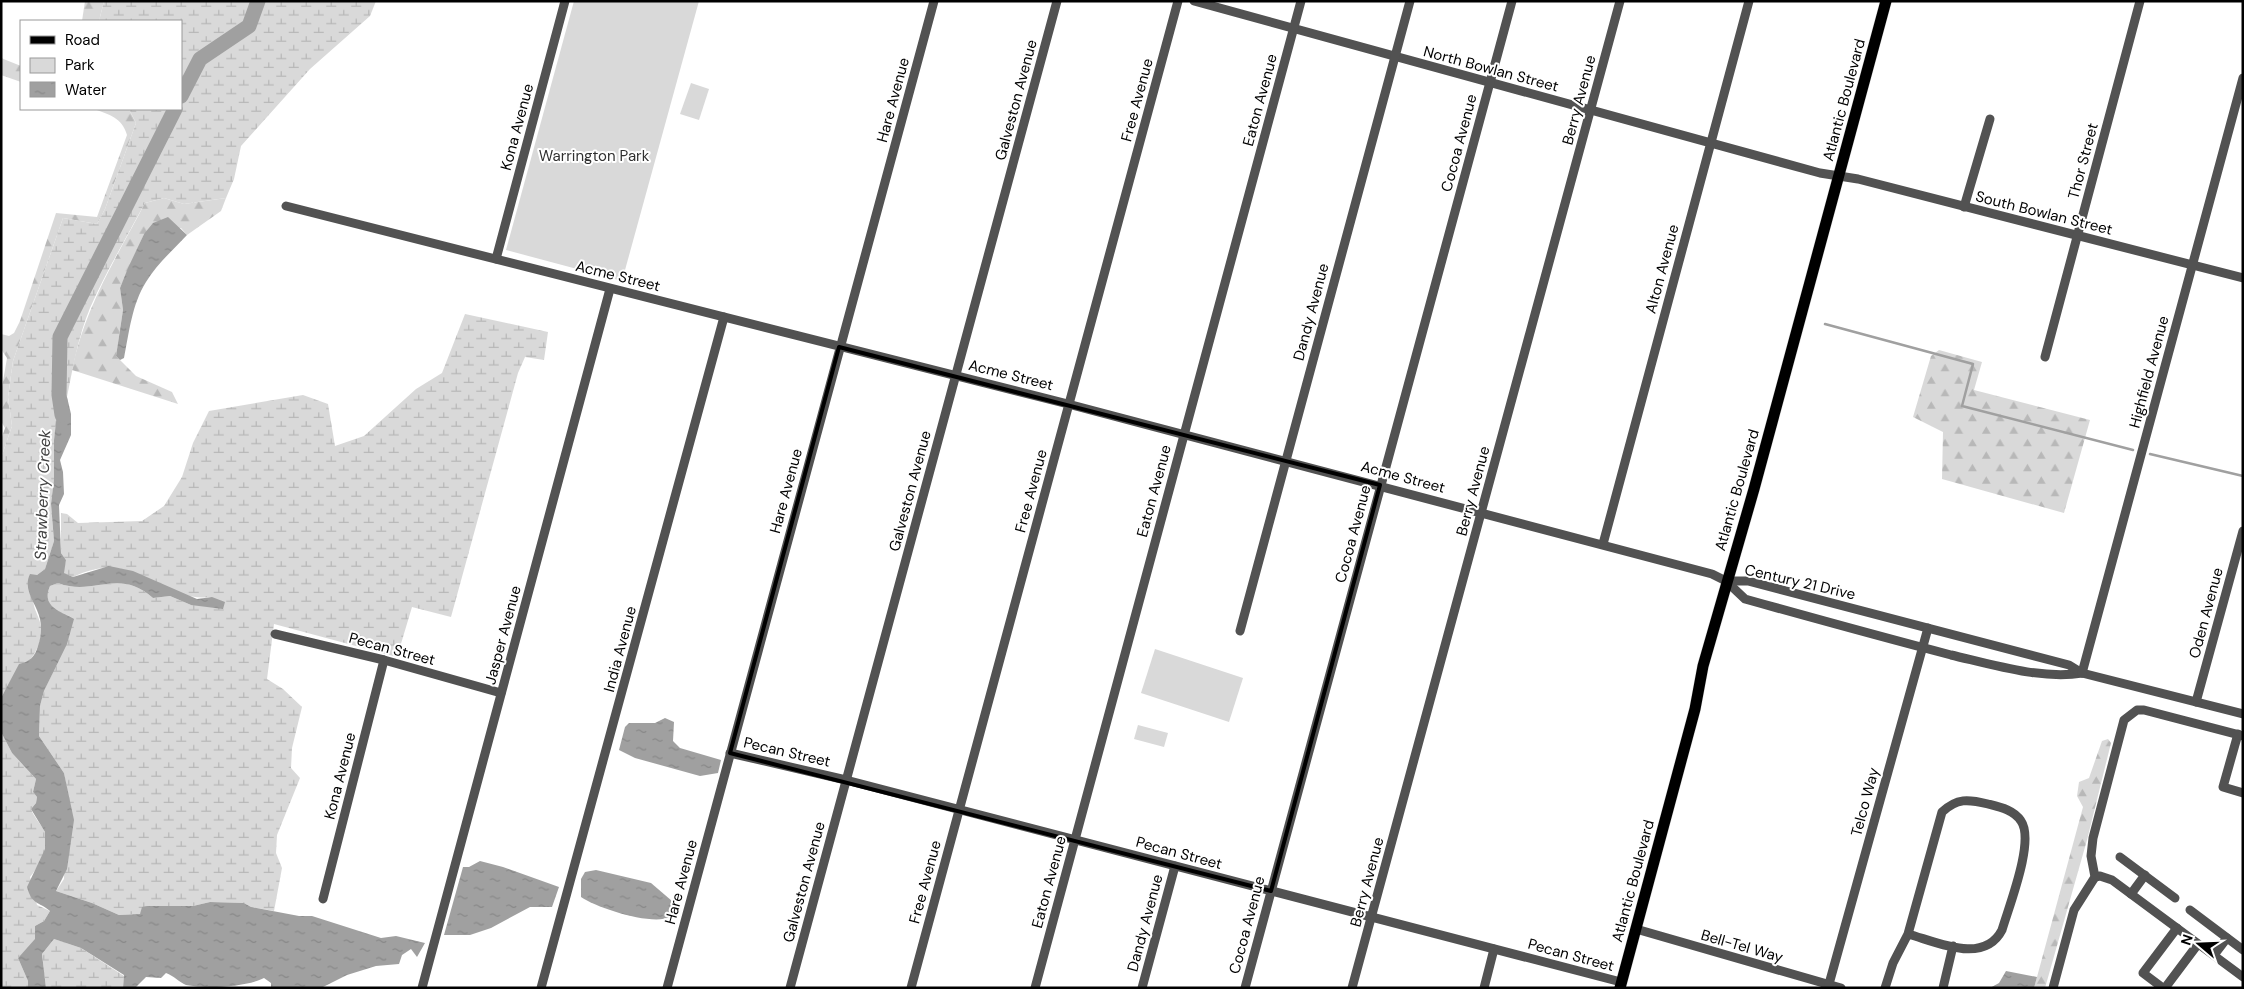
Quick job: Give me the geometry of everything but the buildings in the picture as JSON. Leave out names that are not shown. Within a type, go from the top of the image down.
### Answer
[{"type":"main road","name":"Atlantic Boulevard","points":[[1621,985],[1695,709],[1703,666],[1754,488],[1886,1]]},
{"type":"street","name":"Kona Avenue","points":[[496,259],[565,1]]},
{"type":"street","name":"Hare Avenue","points":[[667,988],[934,1]]},
{"type":"street","name":"Galveston Avenue","points":[[790,988],[1057,1]]},
{"type":"street","name":"Free Avenue","points":[[911,988],[1178,1]]},
{"type":"street","name":"North Bowlan Street","points":[[1194,1],[1820,174],[1839,176]]},
{"type":"street","name":"Eaton Avenue","points":[[1035,988],[1301,1]]},
{"type":"street","name":"Dandy Avenue","points":[[1240,631],[1410,1]]},
{"type":"street","name":"Cocoa Avenue","points":[[1245,988],[1512,1]]},
{"type":"street","name":"Berry Avenue","points":[[1352,988],[1620,1]]},
{"type":"street","name":"Alton Avenue","points":[[1603,544],[1749,1]]},
{"type":"street","name":"Thor Street","points":[[2045,356],[2140,1]]},
{"type":"street","name":"Highfield Avenue","points":[[2082,673],[2243,78]]},
{"type":"street","points":[[1964,207],[1990,119]]},
{"type":"street","name":"South Bowlan Street","points":[[1839,176],[1858,178],[2243,278]]},
{"type":"street","name":"Acme Street","points":[[286,206],[1285,460],[1603,544],[1712,574],[1726,581]]},
{"type":"street","name":"Jasper Avenue","points":[[422,988],[610,289]]},
{"type":"street","name":"India Avenue","points":[[541,988],[724,317]]},
{"type":"street","name":"Oden Avenue","points":[[2196,702],[2243,531]]},
{"type":"street","name":"Century 21 Drive","points":[[1726,581],[1748,581],[2069,666],[2082,673],[2243,714]]},
{"type":"street","name":"Century 21 Drive","points":[[1726,581],[1745,599],[1922,647],[1997,666],[2066,676],[2082,673]]},
{"type":"street","name":"Telco Way","points":[[1829,984],[1928,628]]},
{"type":"street","name":"Pecan Street","points":[[275,634],[384,660],[501,693]]},
{"type":"street","name":"Kona Avenue","points":[[323,899],[384,660]]},
{"type":"street","points":[[2053,988],[2074,910],[2095,877],[2091,856],[2093,838],[2124,720],[2129,714],[2144,710],[2240,735],[2223,788],[2243,793]]},
{"type":"street","name":"Pecan Street","points":[[730,753],[846,780],[959,811],[1494,948],[1621,985]]},
{"type":"street","points":[[1885,988],[1893,963],[1908,934],[1942,812],[1958,801],[1968,799],[2005,808],[2021,821],[2025,830],[2025,848],[2002,930],[1998,938],[1988,946],[1970,950],[1908,934]]},
{"type":"street","points":[[2120,857],[2174,898]]},
{"type":"street","name":"Dandy Avenue","points":[[1142,988],[1175,866]]},
{"type":"street","points":[[2095,877],[2100,876],[2112,880],[2243,977]]},
{"type":"street","points":[[2132,894],[2145,876]]},
{"type":"street","points":[[2190,910],[2243,950]]},
{"type":"street","points":[[2177,928],[2143,973],[2164,988],[2198,944]]},
{"type":"street","name":"Bell-Tel Way","points":[[1636,929],[1841,988]]},
{"type":"street","points":[[2214,956],[2227,938]]},
{"type":"street","points":[[1943,988],[1953,946]]},
{"type":"street","points":[[1484,988],[1494,948]]},
{"type":"highlighted area","points":[[839,347],[1380,485],[1271,891],[730,753]]},
{"type":"green space","points":[[85,1],[104,1],[99,20],[82,20]]},
{"type":"green space","points":[[104,1],[376,1],[370,16],[310,69],[241,146],[234,179],[226,198],[184,204],[164,198],[145,203],[116,255],[90,308],[82,330],[67,397],[60,395],[54,440],[54,479],[51,504],[54,541],[45,569],[37,575],[33,599],[40,624],[41,636],[39,645],[1,698],[1,458],[12,426],[8,397],[13,361],[63,218],[97,224],[105,209],[136,123],[130,110],[182,110],[182,20],[99,20]]},
{"type":"green space","name":"Warrington Park","points":[[574,1],[699,1],[622,281],[506,250]]},
{"type":"green space","points":[[1,58],[20,66],[20,82],[1,75]]},
{"type":"green space","points":[[691,83],[709,89],[699,120],[680,114]]},
{"type":"green space","points":[[97,110],[130,110],[136,123],[105,209],[97,224],[63,218],[13,361],[8,397],[12,426],[1,458],[1,440],[5,428],[1,421],[1,393],[7,358],[1,349],[1,334],[9,336],[14,333],[20,321],[56,213],[97,217],[127,135],[122,124],[110,115]]},
{"type":"green space","points":[[164,198],[184,204],[226,198],[221,211],[187,235],[181,228],[144,234],[120,288],[123,310],[116,356],[136,376],[172,392],[178,404],[72,370],[84,326],[102,284],[123,244],[145,203]]},
{"type":"green space","points":[[465,314],[548,332],[544,360],[525,357],[518,373],[451,617],[412,607],[397,657],[274,624],[267,679],[283,689],[302,707],[292,748],[291,768],[300,778],[277,835],[276,853],[282,868],[274,911],[251,907],[244,903],[210,902],[193,906],[147,906],[140,914],[119,915],[92,903],[56,891],[64,879],[67,789],[64,773],[39,736],[40,706],[44,691],[52,674],[64,614],[55,610],[48,600],[50,586],[58,583],[83,587],[117,583],[140,589],[153,598],[170,596],[191,605],[212,597],[193,597],[176,592],[130,571],[114,568],[95,569],[73,577],[63,573],[66,560],[61,553],[61,513],[67,514],[78,523],[142,521],[164,506],[182,477],[193,443],[209,411],[303,395],[328,404],[335,446],[364,436],[416,389],[442,373]]},
{"type":"green space","points":[[1939,350],[1982,362],[1974,390],[2090,420],[2064,513],[1942,479],[1943,432],[1913,417],[1931,356]]},
{"type":"green space","points":[[1155,649],[1243,678],[1229,722],[1141,693]]},
{"type":"green space","points":[[1138,725],[1168,733],[1164,747],[1134,739]]},
{"type":"green space","points":[[1,732],[12,753],[36,779],[33,792],[37,797],[36,803],[31,809],[46,836],[43,855],[30,877],[37,905],[50,911],[44,921],[35,926],[36,939],[18,958],[28,981],[28,988],[1,988]]},
{"type":"green space","points":[[2108,739],[2111,743],[2087,840],[2045,988],[2034,988],[2083,807],[2077,796],[2079,782],[2089,778],[2102,741]]},
{"type":"green space","points":[[54,939],[81,948],[124,976],[123,988],[46,988],[42,954]]},
{"type":"water","points":[[168,217],[187,235],[155,269],[141,291],[132,319],[124,358],[120,360],[116,356],[123,310],[120,288],[144,234],[153,223]]},
{"type":"water","points":[[59,395],[67,397],[71,414],[71,435],[60,460],[63,472],[64,494],[59,505],[61,553],[66,560],[64,573],[73,577],[109,566],[133,571],[197,599],[212,597],[225,602],[223,609],[191,605],[170,596],[153,598],[140,589],[117,583],[83,587],[58,583],[50,586],[48,599],[50,604],[58,611],[74,619],[67,644],[44,691],[40,706],[39,736],[64,773],[74,820],[67,869],[56,891],[92,903],[119,915],[140,914],[142,907],[147,906],[193,906],[210,902],[244,903],[251,907],[299,916],[312,916],[381,938],[396,936],[425,943],[417,957],[411,949],[402,955],[399,964],[376,966],[347,975],[321,988],[271,988],[271,983],[264,978],[237,985],[194,986],[186,985],[166,973],[161,978],[146,977],[135,988],[123,988],[124,975],[81,948],[54,939],[42,954],[46,988],[28,988],[28,981],[18,958],[35,939],[35,926],[44,921],[50,911],[33,900],[27,887],[45,849],[45,832],[31,809],[36,803],[37,797],[33,792],[36,779],[12,753],[1,732],[1,698],[19,664],[26,662],[33,656],[40,639],[40,619],[29,591],[28,580],[30,574],[37,575],[45,569],[54,541],[51,504],[54,479],[54,440]]},
{"type":"water","points":[[665,718],[674,722],[673,741],[680,748],[721,760],[718,773],[700,776],[635,758],[619,750],[625,727],[629,723],[655,723]]},
{"type":"water","points":[[480,861],[559,887],[552,907],[530,907],[491,928],[470,935],[444,935],[463,867],[469,867]]},
{"type":"water","points":[[596,870],[651,883],[672,901],[670,917],[662,919],[638,918],[611,911],[581,897],[581,879],[585,872]]},
{"type":"water","points":[[2006,971],[2037,977],[2034,988],[1990,988],[1999,983]]},
{"type":"waterway","name":"Strawberry Creek","points":[[182,94],[200,59],[249,26],[258,1]]},
{"type":"waterway","name":"Strawberry Creek","points":[[62,415],[59,395],[60,337],[174,110]]},
{"type":"waterway","points":[[1825,324],[1973,364],[1962,406],[2133,450]]},
{"type":"waterway","points":[[2150,454],[2243,476]]}]
